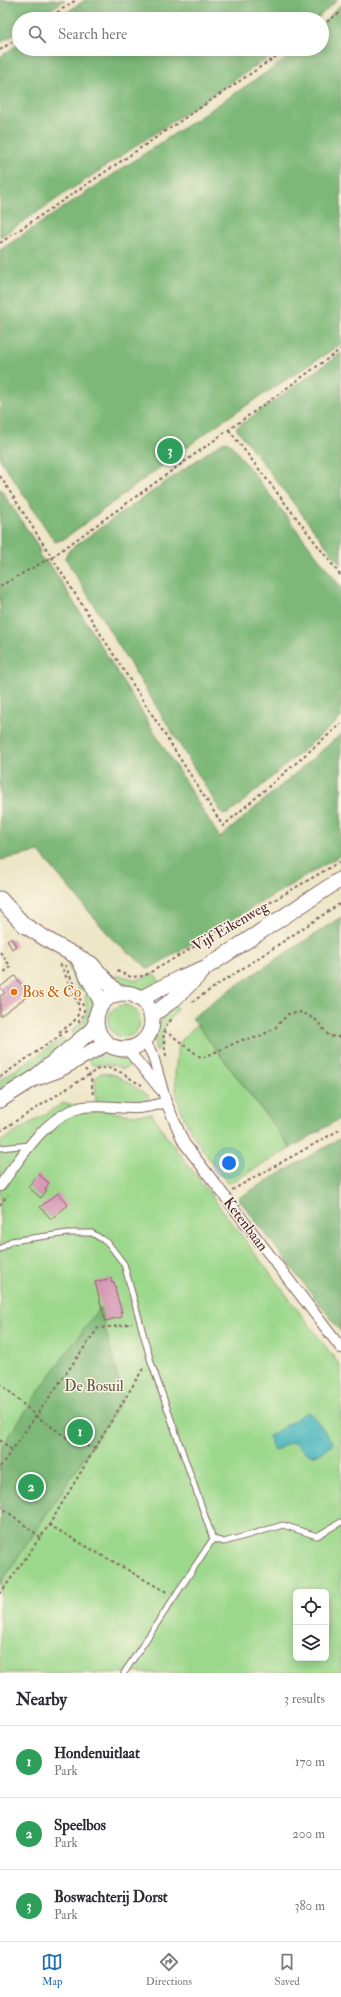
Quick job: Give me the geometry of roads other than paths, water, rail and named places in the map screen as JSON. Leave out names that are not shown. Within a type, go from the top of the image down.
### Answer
[{"type":"main road","name":"Vijf Eikenweg","points":[[138,998],[146,996],[180,978],[205,968],[341,880]]},
{"type":"main road","points":[[1,902],[24,925],[97,969],[118,994]]},
{"type":"main road","points":[[76,956],[102,1003]]},
{"type":"main road","name":"Vijf Eikenweg","points":[[151,1016],[174,999],[205,968]]},
{"type":"main road","points":[[118,994],[128,994],[138,998],[146,1006],[151,1016],[150,1029],[144,1039],[140,1044],[127,1049],[116,1048],[107,1043],[98,1031],[96,1024],[98,1010],[102,1003],[118,994]]},
{"type":"main road","points":[[0,1100],[33,1079],[92,1030],[96,1024]]},
{"type":"main road","points":[[33,1079],[58,1070],[107,1043]]},
{"type":"street","name":"Ketenbaan","points":[[144,1039],[153,1056],[164,1098],[184,1143],[341,1348]]},
{"type":"street","name":"Ketenbaan","points":[[127,1049],[141,1064],[164,1098]]},
{"type":"street","points":[[0,1186],[30,1145],[52,1124],[69,1112],[84,1107],[139,1108],[164,1098]]},
{"type":"lane","points":[[0,1148],[30,1145]]},
{"type":"lane","points":[[0,1249],[11,1242],[68,1233],[92,1233],[108,1243],[124,1264],[149,1357],[213,1539]]},
{"type":"lane","points":[[213,1539],[224,1542],[283,1525],[317,1536],[341,1522]]},
{"type":"lane","points":[[124,1673],[213,1539]]},
{"type":"water","points":[[307,1412],[312,1414],[332,1441],[332,1445],[317,1455],[309,1455],[296,1443],[289,1443],[274,1451],[268,1437]]},
{"type":"place","name":"Boswachterij Dorst","points":[[170,451]]},
{"type":"place","name":"Bos & Co","points":[[14,992]]},
{"type":"place","name":"Hondenuitlaat","points":[[80,1432]]},
{"type":"place","name":"Speelbos","points":[[31,1487]]},
{"type":"park label","name":"De Bosuil","points":[[94,1386]]}]
